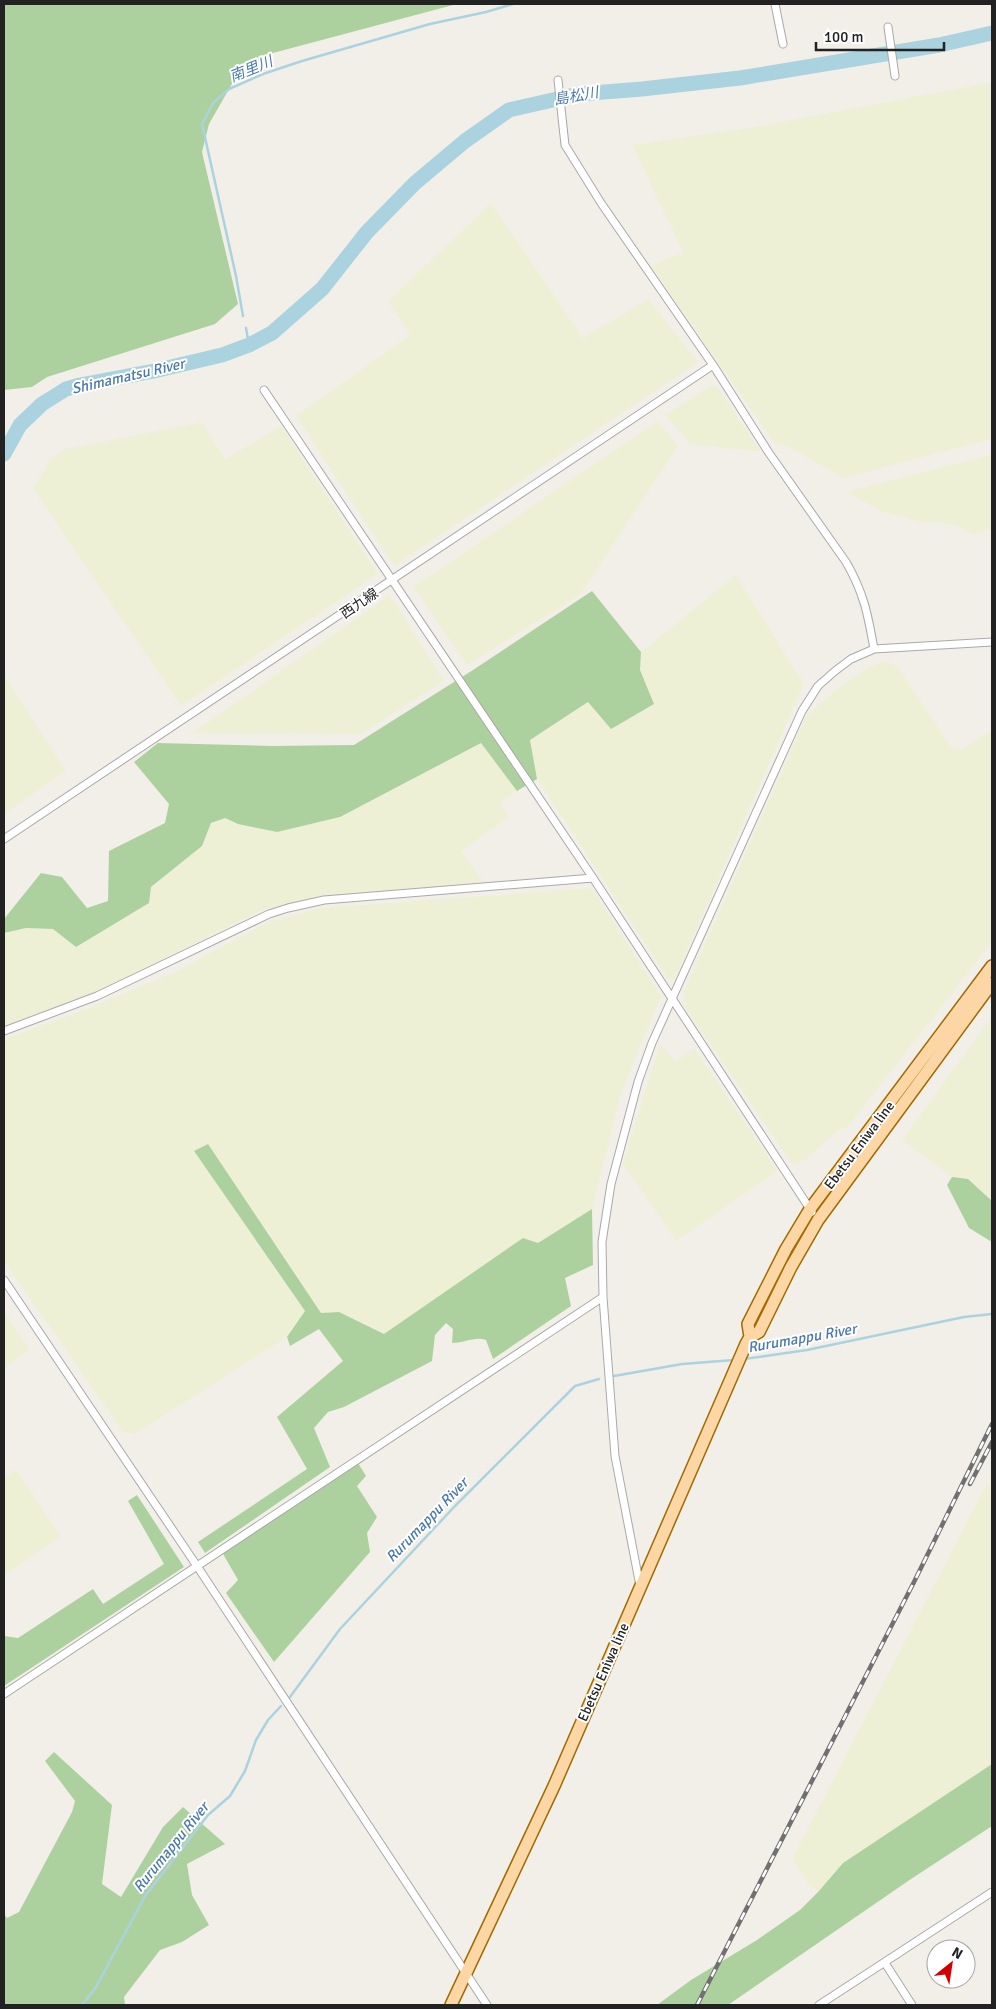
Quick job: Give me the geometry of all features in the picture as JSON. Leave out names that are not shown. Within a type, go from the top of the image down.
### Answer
[{"type":"main road","name":"Ebetsu Eniwa line","points":[[451,2005],[554,1786],[734,1368],[748,1340],[748,1324],[786,1249],[810,1210],[992,966]]},
{"type":"main road","name":"Ebetsu Eniwa line","points":[[748,1340],[760,1332],[791,1267],[818,1220],[992,983]]},
{"type":"street","points":[[775,4],[783,44]]},
{"type":"street","points":[[888,27],[894,76]]},
{"type":"street","points":[[558,80],[565,145],[601,203],[857,581],[865,600],[874,649]]},
{"type":"street","name":"西九線","points":[[4,839],[712,365]]},
{"type":"street","points":[[264,390],[593,878],[818,1220]]},
{"type":"street","points":[[640,1587],[615,1456],[603,1297],[602,1242],[610,1184],[638,1082],[652,1043],[802,711],[818,686],[851,659],[874,649],[992,642]]},
{"type":"street","points":[[4,1031],[97,996],[268,914],[288,908],[324,900],[593,878]]},
{"type":"street","points":[[4,1280],[197,1566],[487,2005]]},
{"type":"street","points":[[4,1694],[603,1297]]},
{"type":"street","points":[[819,2005],[991,1894]]},
{"type":"street","points":[[884,1963],[912,2005]]},
{"type":"green space","points":[[4,4],[457,4],[273,53],[233,82],[209,124],[202,152],[238,304],[215,324],[47,377],[32,387],[4,390]]},
{"type":"green space","points":[[992,82],[992,439],[843,478],[788,446],[775,444],[651,266],[683,252],[632,145],[760,126]]},
{"type":"green space","points":[[491,203],[583,338],[648,299],[698,362],[394,566],[296,416],[410,335],[388,301]]},
{"type":"green space","points":[[710,386],[717,386],[761,452],[690,444],[665,415]]},
{"type":"green space","points":[[658,421],[678,446],[580,595],[467,665],[413,587]]},
{"type":"green space","points":[[202,422],[225,459],[281,426],[378,574],[181,706],[33,489],[49,461],[65,449]]},
{"type":"green space","points":[[992,454],[992,529],[972,534],[957,525],[920,522],[883,512],[847,492]]},
{"type":"green space","points":[[736,575],[804,684],[675,978],[669,980],[537,779],[530,740],[589,702],[654,704],[640,670],[641,652]]},
{"type":"green space","points":[[592,591],[641,652],[640,670],[654,704],[611,729],[588,702],[530,740],[537,779],[517,791],[481,743],[340,817],[277,832],[238,824],[225,818],[211,823],[202,846],[151,887],[149,903],[76,947],[53,929],[26,928],[4,933],[4,919],[41,873],[62,877],[87,908],[108,901],[109,851],[165,823],[169,804],[134,762],[158,743],[272,746],[354,745],[473,670]]},
{"type":"green space","points":[[390,595],[444,681],[361,734],[192,733]]},
{"type":"green space","points":[[885,661],[897,666],[951,747],[961,750],[992,730],[992,942],[847,1128],[839,1130],[805,1160],[793,1165],[684,1006],[684,991],[807,715],[827,697],[867,668]]},
{"type":"green space","points":[[4,675],[66,771],[4,814]]},
{"type":"green space","points":[[481,743],[517,791],[500,803],[509,817],[461,851],[483,882],[316,898],[262,910],[86,997],[4,1026],[4,933],[26,928],[53,929],[151,888],[202,846],[211,823],[225,818],[238,824],[340,817]]},
{"type":"green space","points":[[592,888],[661,996],[621,1093],[592,1209],[538,1243],[523,1238],[385,1334],[339,1312],[321,1313],[208,1144],[195,1152],[305,1312],[287,1337],[135,1434],[123,1432],[4,1261],[4,1039],[79,1012],[177,971],[266,923],[322,908]]},
{"type":"green space","points":[[992,1016],[992,1201],[968,1179],[952,1177],[902,1140]]},
{"type":"green space","points":[[660,1044],[676,1061],[694,1048],[778,1171],[676,1241],[623,1164]]},
{"type":"green space","points":[[208,1144],[321,1313],[339,1312],[384,1334],[523,1238],[538,1243],[592,1209],[593,1265],[565,1278],[571,1306],[493,1359],[486,1340],[478,1339],[452,1343],[453,1329],[446,1323],[435,1335],[432,1361],[344,1407],[328,1412],[314,1428],[330,1467],[205,1553],[198,1542],[307,1469],[277,1417],[343,1361],[319,1329],[290,1346],[287,1337],[305,1311],[194,1151]]},
{"type":"green space","points":[[952,1177],[968,1179],[992,1201],[992,1242],[969,1228],[947,1185]]},
{"type":"green space","points":[[4,1311],[30,1350],[4,1368]]},
{"type":"green space","points":[[358,1463],[366,1476],[357,1486],[377,1517],[367,1533],[370,1552],[274,1662],[226,1593],[238,1580],[222,1552]]},
{"type":"green space","points":[[16,1470],[61,1536],[4,1576],[4,1477]]},
{"type":"green space","points":[[987,1483],[992,1491],[992,1764],[843,1863],[819,1891],[809,1885],[792,1859]]},
{"type":"green space","points":[[137,1495],[184,1567],[4,1686],[4,1636],[18,1638],[93,1589],[103,1604],[164,1564],[128,1501]]},
{"type":"green space","points":[[54,1752],[112,1805],[102,1884],[121,1897],[163,1827],[183,1807],[225,1844],[187,1864],[192,1895],[209,1925],[182,1942],[160,1950],[124,1997],[125,2005],[4,2005],[4,1914],[7,1918],[19,1912],[72,1812],[75,1801],[45,1761]]},
{"type":"green space","points":[[992,1764],[992,1826],[911,1879],[728,2005],[657,2005],[691,1980],[757,1940],[800,1910],[843,1863]]},
{"type":"waterway","name":"南里川","points":[[243,316],[236,276],[202,124],[213,103],[229,89],[263,74],[302,61],[430,24],[513,4]]},
{"type":"waterway","name":"島松川","points":[[4,454],[20,425],[42,404],[66,389],[222,355],[249,345],[272,333],[322,289],[367,232],[415,183],[465,141],[509,110],[579,94],[740,78],[939,45],[992,33]]},
{"type":"waterway","name":"南里川","points":[[246,328],[249,345]]},
{"type":"waterway","name":"Rurumappu River","points":[[744,1359],[807,1350],[964,1317],[992,1314]]},
{"type":"waterway","name":"Rurumappu River","points":[[614,1376],[682,1364],[734,1360]]},
{"type":"waterway","name":"Rurumappu River","points":[[290,1697],[340,1629],[455,1506],[575,1386],[599,1379]]},
{"type":"waterway","name":"Rurumappu River","points":[[82,2005],[96,1987],[145,1896],[208,1815],[230,1796],[245,1771],[256,1740],[268,1720],[281,1706]]},
{"type":"railway","points":[[697,2005],[914,1582],[992,1424]]},
{"type":"railway","points":[[970,1484],[992,1442]]},
{"type":"water label","name":"Shimamatsu River","points":[[128,376]]}]
